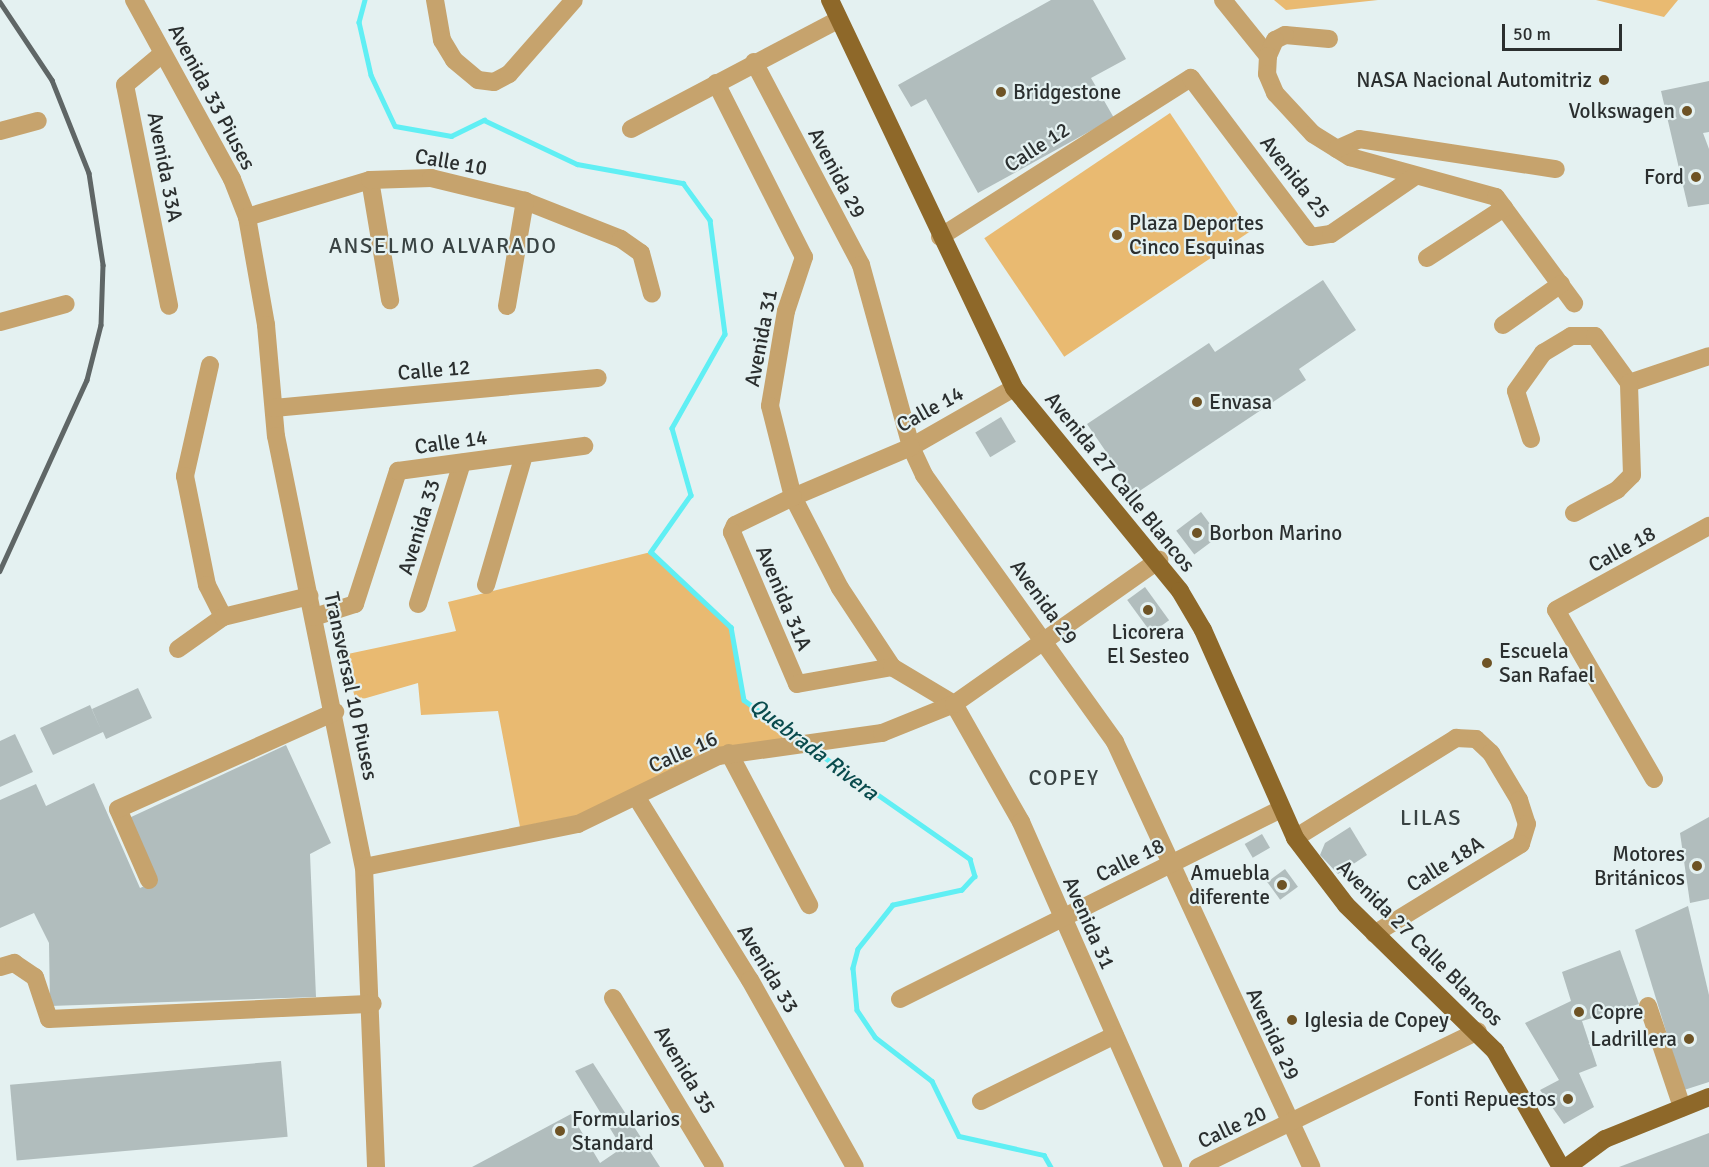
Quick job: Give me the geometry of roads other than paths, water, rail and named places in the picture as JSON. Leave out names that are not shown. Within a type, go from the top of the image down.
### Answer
[{"type":"main road","name":"Avenida 27 Calle Blancos","points":[[830,0],[940,237],[1014,388],[1159,560],[1203,630],[1295,838],[1326,883],[1374,934],[1478,1031],[1525,1097],[1561,1167]]},
{"type":"main road","points":[[1567,1167],[1605,1139],[1709,1096]]},
{"type":"street","name":"Avenida 33 Piuses","points":[[134,0],[232,179],[247,217]]},
{"type":"street","points":[[435,0],[442,40],[454,60],[478,80],[494,82],[509,74],[574,0]]},
{"type":"street","points":[[1223,0],[1268,56]]},
{"type":"street","points":[[631,129],[753,62],[838,20]]},
{"type":"street","points":[[1329,39],[1285,35],[1275,40],[1268,56],[1267,75],[1275,93],[1313,134],[1337,149],[1414,177],[1477,189],[1504,208],[1574,303]]},
{"type":"street","name":"Avenida 33A","points":[[162,54],[125,85],[169,306]]},
{"type":"street","name":"Avenida 29","points":[[753,62],[861,265],[911,447],[924,475],[1115,742],[1311,1167]]},
{"type":"street","name":"Calle 12","points":[[940,237],[1191,78]]},
{"type":"street","name":"Avenida 25","points":[[1191,78],[1311,237],[1331,234],[1414,177]]},
{"type":"street","name":"Avenida 31","points":[[716,83],[804,257],[786,311],[770,406],[794,497],[840,588],[892,667]]},
{"type":"street","points":[[0,131],[38,121]]},
{"type":"street","points":[[1337,149],[1359,139],[1556,169]]},
{"type":"street","name":"Calle 10","points":[[247,217],[370,180],[431,178],[525,201],[621,238],[641,253],[652,294]]},
{"type":"street","points":[[370,180],[390,300]]},
{"type":"street","points":[[507,306],[525,201]]},
{"type":"street","points":[[1427,258],[1504,208]]},
{"type":"street","name":"Transversal 10 Piuses","points":[[247,217],[274,408],[309,597],[335,712],[364,867],[373,1004],[376,1167]]},
{"type":"street","points":[[1503,325],[1561,284]]},
{"type":"street","points":[[0,322],[66,304]]},
{"type":"street","points":[[1531,439],[1516,390],[1543,354],[1571,336],[1595,336],[1629,383],[1632,475],[1617,490],[1574,513]]},
{"type":"street","points":[[1629,383],[1709,356]]},
{"type":"street","points":[[210,365],[185,476],[207,585],[223,617]]},
{"type":"street","name":"Calle 12","points":[[274,408],[598,378]]},
{"type":"street","name":"Calle 14","points":[[735,525],[911,447],[1014,388]]},
{"type":"street","name":"Calle 14","points":[[314,617],[355,604],[398,471],[585,446]]},
{"type":"street","points":[[486,585],[524,454]]},
{"type":"street","name":"Avenida 33","points":[[418,604],[462,463]]},
{"type":"street","name":"Avenida 31A","points":[[735,525],[733,535],[801,686],[892,667]]},
{"type":"street","name":"Calle 18","points":[[1654,779],[1556,610],[1709,526]]},
{"type":"street","name":"Calle 16","points":[[364,867],[558,829],[637,798],[729,753],[784,751],[882,733],[954,704],[1159,560]]},
{"type":"street","points":[[178,649],[223,617],[309,597]]},
{"type":"street","points":[[892,667],[954,704]]},
{"type":"street","name":"Avenida 31","points":[[954,704],[1022,822],[1061,918],[1173,1167]]},
{"type":"street","points":[[149,880],[118,809],[335,712]]},
{"type":"street","name":"Calle 18A","points":[[1295,838],[1456,738],[1476,739],[1519,800],[1527,824],[1521,844],[1374,934]]},
{"type":"street","points":[[729,753],[809,905]]},
{"type":"street","name":"Avenida 33","points":[[637,798],[750,980],[855,1167]]},
{"type":"street","name":"Calle 18","points":[[900,999],[1171,866],[1281,809]]},
{"type":"street","points":[[0,967],[14,963],[35,977],[50,1019],[373,1004]]},
{"type":"street","name":"Avenida 35","points":[[613,998],[715,1167]]},
{"type":"street","points":[[1648,1006],[1682,1107]]},
{"type":"street","name":"Calle 20","points":[[1198,1167],[1478,1031]]},
{"type":"street","points":[[981,1101],[1115,1035]]},
{"type":"waterway","name":"Quebrada Rivera","points":[[365,0],[359,22],[371,75],[395,126],[451,136],[484,120],[577,164],[683,183],[710,220],[725,334],[672,428],[691,495],[651,552],[731,627],[744,700],[799,740]]},
{"type":"waterway","name":"Quebrada Rivera","points":[[811,748],[970,859],[975,876],[962,890],[893,905],[858,949],[853,968],[857,1010],[875,1037],[932,1081],[959,1136],[1044,1155],[1051,1167]]},
{"type":"railway","points":[[0,2],[52,80],[89,173],[103,265],[101,325],[87,380],[0,571]]},
{"type":"place","name":"NASA Nacional Automitriz","points":[[1604,80]]},
{"type":"place","name":"Bridgestone","points":[[1001,92]]},
{"type":"place","name":"Volkswagen","points":[[1687,111]]},
{"type":"place","name":"Ford","points":[[1696,177]]},
{"type":"place","name":"Plaza Deportes Cinco Esquinas","points":[[1117,235]]},
{"type":"place","name":"Envasa","points":[[1197,402]]},
{"type":"place","name":"Borbon Marino","points":[[1197,533]]},
{"type":"place","name":"Licorera El Sesteo","points":[[1148,610]]},
{"type":"place","name":"Escuela San Rafael","points":[[1487,663]]},
{"type":"place","name":"Motores Británicos","points":[[1697,866]]},
{"type":"place","name":"Amuebla diferente","points":[[1282,885]]},
{"type":"place","name":"Copre","points":[[1579,1012]]},
{"type":"place","name":"Iglesia de Copey","points":[[1292,1020]]},
{"type":"place","name":"Ladrillera","points":[[1689,1039]]},
{"type":"place","name":"Fonti Repuestos","points":[[1568,1099]]},
{"type":"place","name":"Formularios Standard","points":[[560,1131]]},
{"type":"district","name":"ANSELMO ALVARADO","points":[[443,246]]},
{"type":"district","name":"COPEY","points":[[1064,778]]},
{"type":"district","name":"LILAS","points":[[1431,818]]}]
